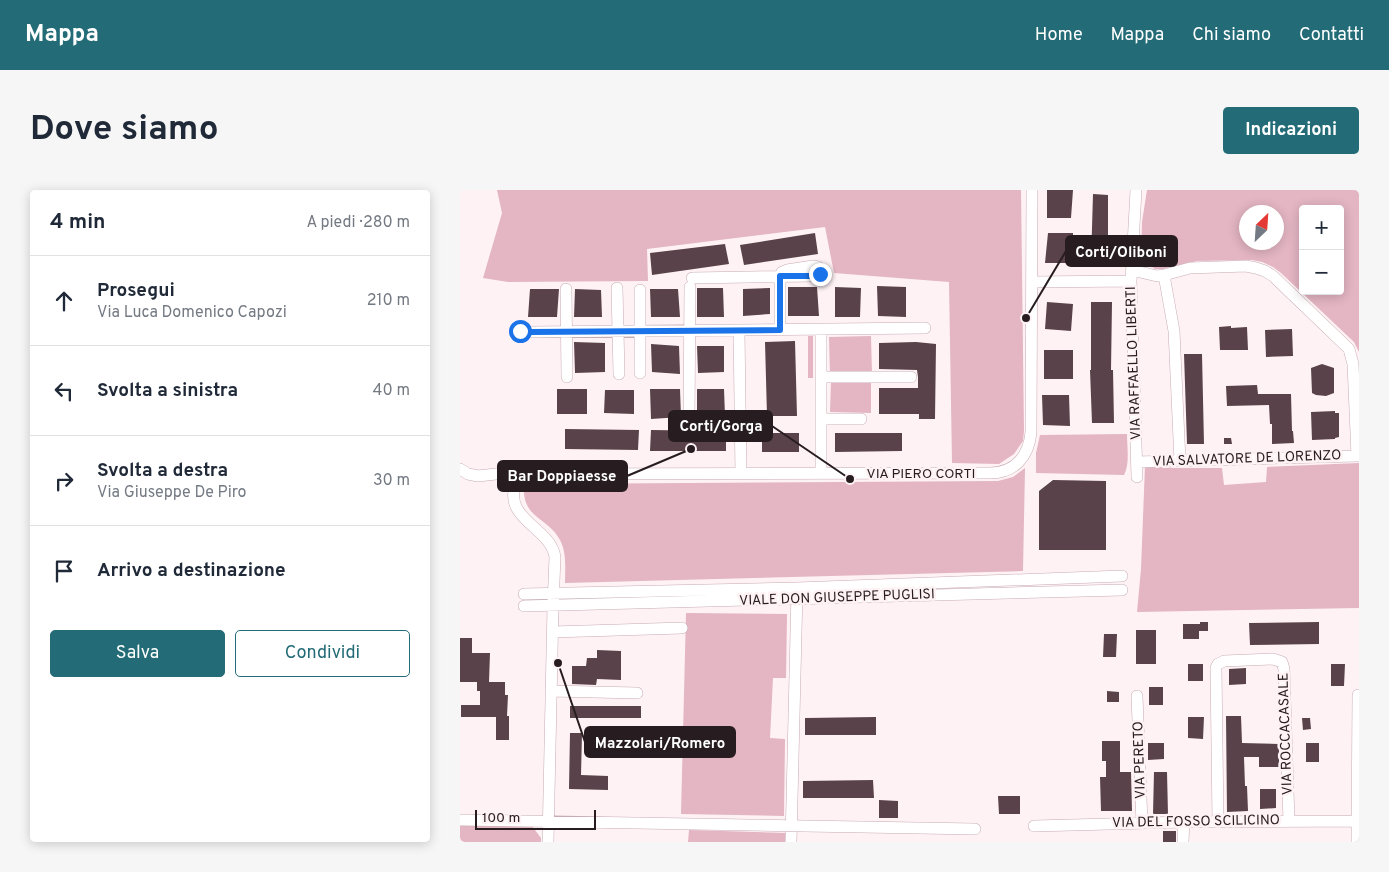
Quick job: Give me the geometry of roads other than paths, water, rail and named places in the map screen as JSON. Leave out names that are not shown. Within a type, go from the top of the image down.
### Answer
[{"type":"street","name":"VIA PIERO CORTI","points":[[517,481],[524,476],[534,474],[1004,472],[1014,466],[1025,454],[1030,438],[1032,190]]},
{"type":"street","name":"VIA RAFFAELLO LIBERTI","points":[[1136,190],[1132,281],[1137,477]]},
{"type":"street","name":"VIA SALVATORE DE LORENZO","points":[[1137,462],[1357,456],[1352,355],[1344,343],[1273,276],[1256,268],[1246,266],[1190,268],[1164,275]]},
{"type":"street","points":[[1132,268],[1148,275],[1164,275],[1174,331],[1180,461]]},
{"type":"street","points":[[689,420],[691,282],[780,276],[780,330]]},
{"type":"street","points":[[1032,282],[1132,281]]},
{"type":"street","points":[[617,288],[620,374]]},
{"type":"street","points":[[566,289],[567,377]]},
{"type":"street","points":[[640,290],[640,373]]},
{"type":"street","points":[[520,331],[739,331],[925,328]]},
{"type":"street","points":[[820,474],[821,330]]},
{"type":"street","points":[[739,331],[740,474]]},
{"type":"street","points":[[821,377],[911,377]]},
{"type":"street","points":[[821,419],[861,419]]},
{"type":"street","points":[[460,469],[468,474],[478,476],[505,473],[517,481],[514,493],[519,512],[546,539],[555,552],[548,842]]},
{"type":"street","name":"VIALE DON GIUSEPPE PUGLISI","points":[[1122,576],[1041,579],[797,593],[553,606],[524,600],[554,593],[797,593],[1041,592],[1122,590]]},
{"type":"street","points":[[1041,579],[1041,592]]},
{"type":"street","points":[[790,842],[797,593]]},
{"type":"street","points":[[553,632],[682,628]]},
{"type":"street","name":"VIA ROCCACASALE","points":[[1218,822],[1216,668],[1218,664],[1224,661],[1273,659],[1282,662],[1284,669],[1289,821]]},
{"type":"street","points":[[551,691],[637,693]]},
{"type":"street","points":[[1357,842],[1358,695]]},
{"type":"street","name":"VIA PERETO","points":[[1137,696],[1142,824]]},
{"type":"street","points":[[460,820],[976,829]]},
{"type":"street","name":"VIA DEL FOSSO SCILICINO","points":[[1034,826],[1184,822],[1358,821]]},
{"type":"street","points":[[1183,842],[1184,822]]},
{"type":"place","name":"Corti/Oliboni","points":[[1026,318]]},
{"type":"place","name":"Bar Doppiaesse","points":[[691,449]]},
{"type":"place","name":"Corti/Gorga","points":[[850,479]]},
{"type":"place","name":"Mazzolari/Romero","points":[[558,663]]}]
